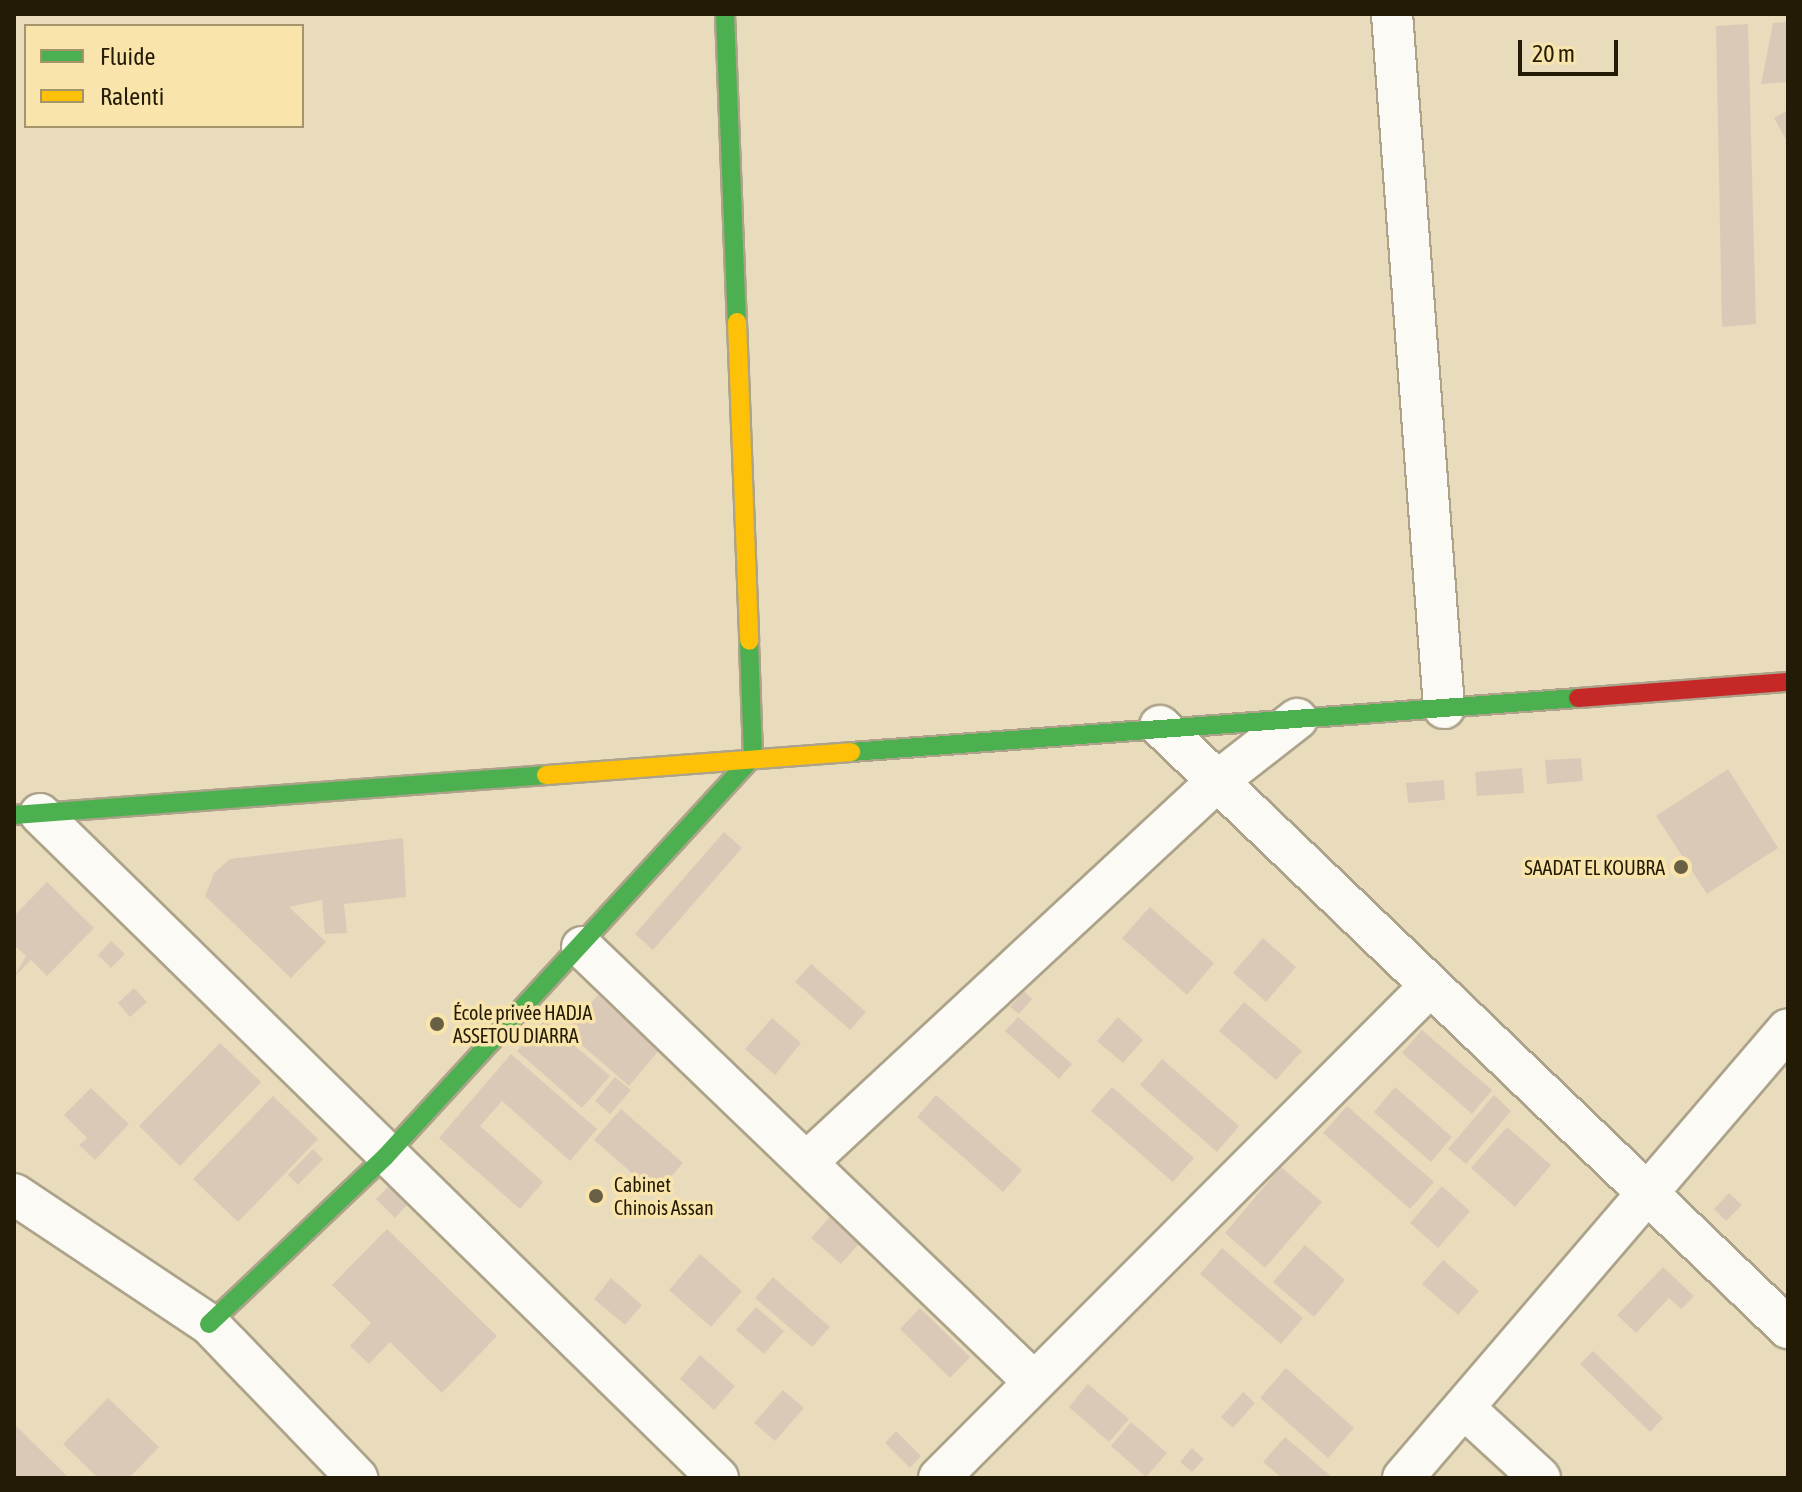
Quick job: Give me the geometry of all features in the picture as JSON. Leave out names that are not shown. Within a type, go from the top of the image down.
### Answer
[{"type":"street","points":[[209,1324],[385,1157],[582,947],[753,757],[725,14]]},
{"type":"street","points":[[1392,14],[1444,708]]},
{"type":"street","points":[[27,814],[1160,726],[1297,719],[1788,682]]},
{"type":"street","points":[[808,1161],[1215,783],[1297,719]]},
{"type":"street","points":[[1160,726],[1215,783],[1788,1328]]},
{"type":"street","points":[[27,814],[718,1478]]},
{"type":"street","points":[[582,947],[808,1161],[1034,1382]]},
{"type":"street","points":[[939,1478],[1429,987]]},
{"type":"street","points":[[1403,1478],[1788,1029]]},
{"type":"street","points":[[14,1194],[209,1324],[357,1478]]},
{"type":"street","points":[[1464,1408],[1540,1478]]},
{"type":"building","points":[[1788,22],[1788,82],[1761,84],[1773,23]]},
{"type":"building","points":[[1748,24],[1756,324],[1722,327],[1716,26]]},
{"type":"building","points":[[1788,110],[1788,143],[1774,118]]},
{"type":"building","points":[[1581,758],[1583,781],[1547,784],[1545,760]]},
{"type":"building","points":[[1522,768],[1524,793],[1477,796],[1475,772]]},
{"type":"building","points":[[1728,769],[1778,848],[1707,894],[1656,816]]},
{"type":"building","points":[[1444,780],[1445,800],[1408,803],[1406,783]]},
{"type":"building","points":[[724,832],[742,848],[653,950],[635,934]]},
{"type":"building","points":[[403,838],[406,897],[344,904],[347,933],[325,934],[322,900],[289,907],[326,942],[291,978],[205,896],[214,873],[230,859]]},
{"type":"building","points":[[47,882],[94,928],[47,976],[31,960],[14,977],[26,956],[14,945],[14,916]]},
{"type":"building","points":[[1150,907],[1214,963],[1187,995],[1122,938]]},
{"type":"building","points":[[1263,938],[1296,967],[1266,1002],[1233,973]]},
{"type":"building","points":[[111,941],[125,954],[111,968],[98,955]]},
{"type":"building","points":[[811,964],[866,1012],[850,1030],[795,982]]},
{"type":"building","points":[[134,988],[147,1002],[130,1017],[118,1003]]},
{"type":"building","points":[[1024,991],[1032,999],[1019,1014],[1010,1007]]},
{"type":"building","points":[[598,995],[660,1049],[629,1086],[566,1031]]},
{"type":"building","points":[[1244,1002],[1302,1051],[1276,1080],[1219,1031]]},
{"type":"building","points":[[1018,1017],[1072,1064],[1059,1079],[1005,1031]]},
{"type":"building","points":[[1118,1017],[1143,1040],[1123,1063],[1097,1041]]},
{"type":"building","points":[[772,1018],[801,1043],[775,1075],[745,1049]]},
{"type":"building","points":[[545,1020],[610,1076],[582,1108],[517,1051]]},
{"type":"building","points":[[1422,1030],[1492,1090],[1472,1114],[1402,1053]]},
{"type":"building","points":[[220,1043],[261,1082],[180,1166],[139,1126]]},
{"type":"building","points":[[511,1054],[597,1129],[570,1161],[502,1101],[480,1126],[543,1182],[520,1209],[439,1138]]},
{"type":"building","points":[[1162,1059],[1239,1126],[1217,1152],[1140,1085]]},
{"type":"building","points":[[615,1077],[631,1090],[610,1114],[595,1101]]},
{"type":"building","points":[[1112,1087],[1194,1158],[1173,1182],[1091,1111]]},
{"type":"building","points":[[1395,1087],[1452,1137],[1431,1162],[1374,1112]]},
{"type":"building","points":[[91,1088],[129,1124],[95,1160],[79,1145],[87,1138],[64,1115]]},
{"type":"building","points":[[936,1095],[1022,1170],[1003,1192],[917,1117]]},
{"type":"building","points":[[1494,1095],[1511,1111],[1466,1164],[1448,1149]]},
{"type":"building","points":[[273,1096],[318,1139],[238,1222],[193,1179]]},
{"type":"building","points":[[1347,1106],[1434,1182],[1410,1209],[1323,1133]]},
{"type":"building","points":[[621,1109],[683,1163],[656,1194],[594,1140]]},
{"type":"building","points":[[1507,1127],[1551,1165],[1515,1207],[1471,1168]]},
{"type":"building","points":[[313,1149],[323,1159],[298,1185],[288,1175]]},
{"type":"building","points":[[1281,1167],[1322,1202],[1265,1268],[1225,1233]]},
{"type":"building","points":[[393,1182],[412,1200],[395,1218],[376,1199]]},
{"type":"building","points":[[1442,1186],[1470,1211],[1438,1248],[1410,1223]]},
{"type":"building","points":[[1729,1193],[1742,1205],[1726,1221],[1714,1209]]},
{"type":"building","points":[[833,1213],[863,1239],[841,1264],[811,1238]]},
{"type":"building","points":[[387,1229],[497,1336],[442,1393],[390,1342],[369,1364],[350,1346],[371,1323],[332,1285]]},
{"type":"building","points":[[1305,1245],[1345,1280],[1314,1317],[1273,1282]]},
{"type":"building","points":[[1222,1248],[1303,1318],[1281,1344],[1200,1274]]},
{"type":"building","points":[[700,1254],[742,1291],[711,1327],[669,1290]]},
{"type":"building","points":[[1443,1260],[1479,1291],[1458,1315],[1422,1284]]},
{"type":"building","points":[[1663,1267],[1694,1296],[1681,1309],[1669,1298],[1636,1333],[1617,1315]]},
{"type":"building","points":[[773,1277],[830,1327],[812,1347],[755,1298]]},
{"type":"building","points":[[611,1278],[642,1305],[625,1325],[594,1299]]},
{"type":"building","points":[[756,1307],[784,1331],[764,1354],[736,1330]]},
{"type":"building","points":[[920,1308],[970,1357],[950,1378],[900,1329]]},
{"type":"building","points":[[1593,1351],[1663,1418],[1650,1432],[1580,1364]]},
{"type":"building","points":[[700,1355],[735,1386],[714,1410],[680,1379]]},
{"type":"building","points":[[1286,1368],[1354,1428],[1328,1458],[1260,1398]]},
{"type":"building","points":[[1088,1384],[1129,1419],[1109,1442],[1069,1407]]},
{"type":"building","points":[[783,1390],[804,1408],[775,1441],[754,1423]]},
{"type":"building","points":[[1243,1392],[1255,1403],[1233,1428],[1221,1417]]},
{"type":"building","points":[[108,1398],[159,1447],[129,1478],[98,1478],[63,1444]]},
{"type":"building","points":[[1131,1422],[1167,1453],[1146,1477],[1111,1446]]},
{"type":"building","points":[[14,1424],[69,1478],[14,1478]]},
{"type":"building","points":[[896,1431],[921,1456],[910,1468],[885,1443]]},
{"type":"building","points":[[1285,1437],[1333,1478],[1282,1478],[1263,1462]]},
{"type":"building","points":[[1192,1448],[1204,1459],[1192,1472],[1180,1462]]},
{"type":"traffic: fast","points":[[725,14],[737,322]]},
{"type":"traffic: fast","points":[[209,1324],[385,1157],[753,757],[749,641]]},
{"type":"traffic: fast","points":[[851,752],[1578,698]]},
{"type":"traffic: fast","points":[[14,815],[546,775]]},
{"type":"traffic: slow","points":[[737,322],[749,641]]},
{"type":"traffic: slow","points":[[546,775],[851,752]]},
{"type":"traffic: jam","points":[[1578,698],[1788,682]]},
{"type":"place","name":"SAADAT EL KOUBRA","points":[[1681,867]]},
{"type":"place","name":"École privée HADJA ASSETOU DIARRA","points":[[437,1024]]},
{"type":"place","name":"Cabinet Chinois Assan","points":[[596,1196]]}]
